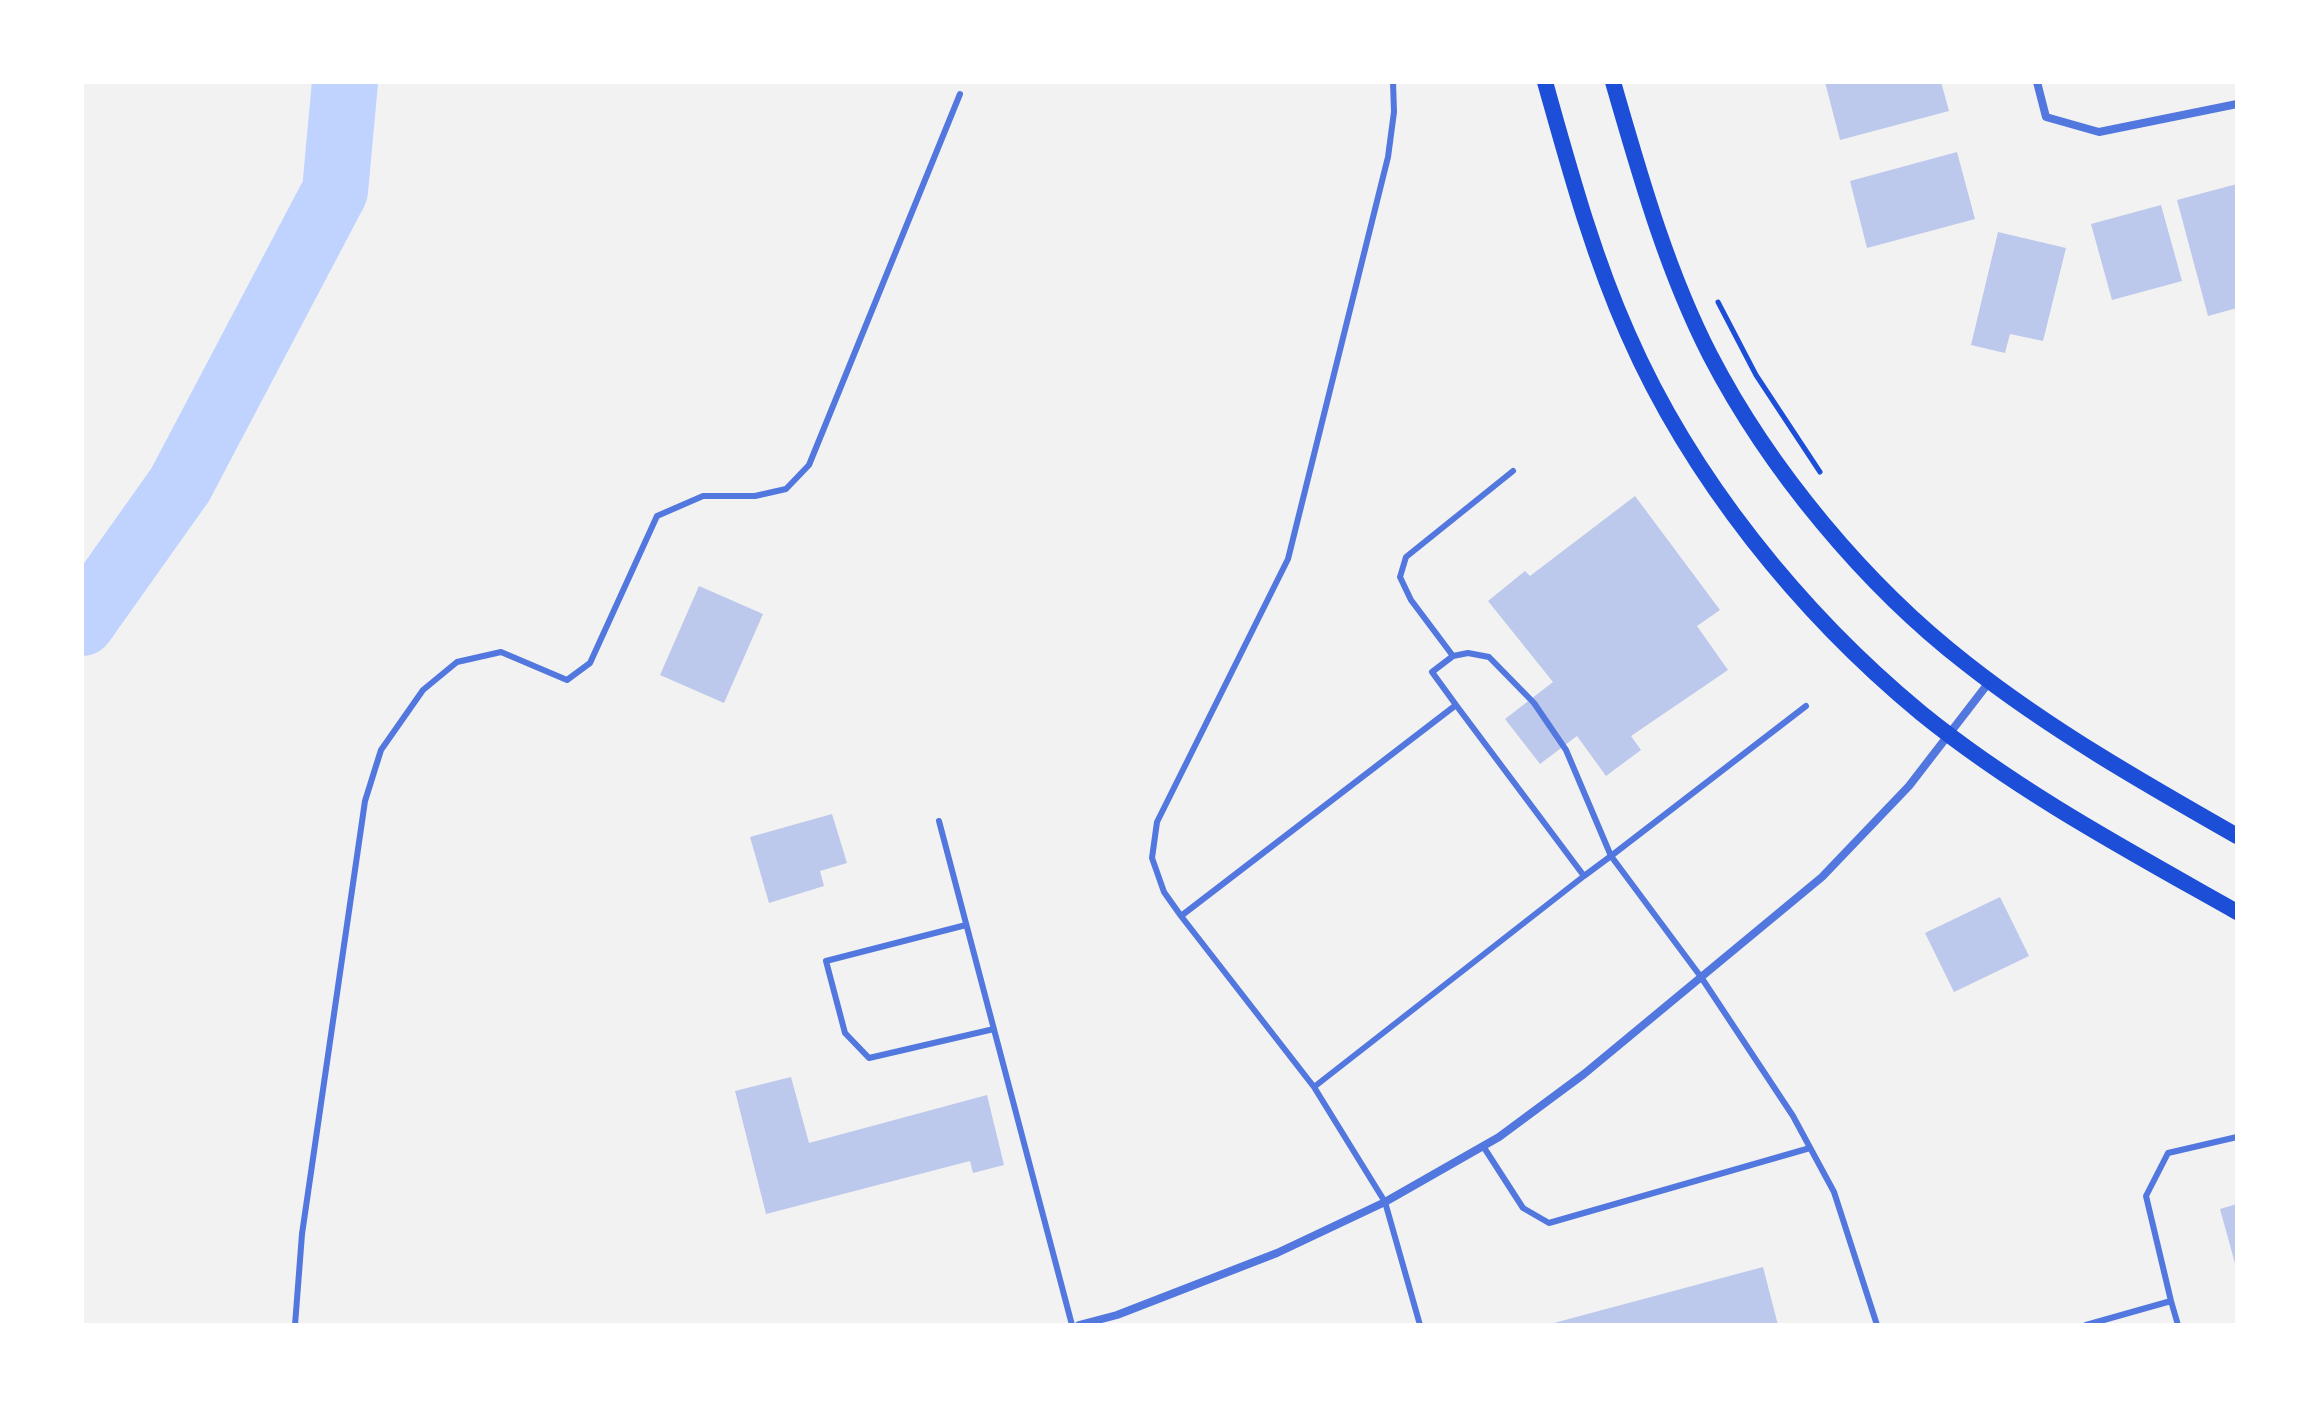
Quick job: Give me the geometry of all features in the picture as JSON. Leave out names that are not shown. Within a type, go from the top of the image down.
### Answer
[{"type":"main road","points":[[1545,82],[1576,194],[1627,334],[1673,420],[1747,532],[1802,599],[1837,637],[1949,733],[2084,825],[2237,912]]},
{"type":"main road","points":[[1613,82],[1663,244],[1688,307],[1727,386],[1800,493],[1852,556],[1925,628],[1990,681],[2119,768],[2237,836]]},
{"type":"street","points":[[2037,82],[2046,117],[2099,132],[2237,104]]},
{"type":"street","points":[[1079,1325],[1118,1320],[1277,1253],[1385,1202],[1483,1146],[1584,1074],[1822,877],[1909,786],[1990,681]]},
{"type":"lane","points":[[1393,82],[1394,112],[1388,157],[1288,559],[1157,822],[1152,858],[1164,892],[1314,1087],[1385,1202],[1420,1325]]},
{"type":"lane","points":[[295,1325],[302,1234],[365,801],[381,750],[423,690],[457,662],[501,652],[567,680],[590,663],[657,516],[703,496],[755,496],[786,489],[809,465],[960,94]]},
{"type":"lane","points":[[1453,656],[1411,600],[1400,577],[1406,557],[1513,471]]},
{"type":"lane","points":[[1584,876],[1432,672],[1453,656],[1468,653],[1489,657],[1534,703],[1566,750],[1611,856],[1701,977],[1793,1116],[1834,1192],[1877,1325]]},
{"type":"lane","points":[[1181,916],[1456,705]]},
{"type":"lane","points":[[1314,1087],[1806,706]]},
{"type":"lane","points":[[939,821],[1072,1325]]},
{"type":"lane","points":[[966,925],[826,961],[845,1033],[869,1058],[994,1029]]},
{"type":"lane","points":[[2178,1325],[2146,1196],[2168,1153],[2237,1137]]},
{"type":"lane","points":[[1483,1146],[1523,1208],[1549,1223],[1810,1148]]},
{"type":"lane","points":[[2086,1325],[2171,1301]]},
{"type":"path","points":[[1712,289],[1756,375],[1822,475]]},
{"type":"building","points":[[1825,82],[1941,82],[1949,111],[1840,140]]},
{"type":"building","points":[[1957,152],[1975,219],[1867,248],[1850,181]]},
{"type":"building","points":[[2237,184],[2237,308],[2208,316],[2177,200]]},
{"type":"building","points":[[2161,205],[2182,281],[2112,300],[2091,224]]},
{"type":"building","points":[[1998,232],[2066,248],[2043,341],[2010,334],[2005,353],[1971,345]]},
{"type":"building","points":[[1635,496],[1720,610],[1697,626],[1728,670],[1631,736],[1641,750],[1606,776],[1577,736],[1540,764],[1505,719],[1553,682],[1488,601],[1525,571],[1530,576]]},
{"type":"building","points":[[699,586],[763,614],[724,703],[660,675]]},
{"type":"building","points":[[832,814],[847,863],[820,871],[824,886],[769,903],[750,837]]},
{"type":"building","points":[[2000,897],[2029,956],[1954,992],[1925,933]]},
{"type":"building","points":[[791,1077],[809,1143],[987,1095],[1004,1165],[973,1173],[970,1161],[766,1214],[735,1091]]},
{"type":"building","points":[[2237,1204],[2237,1267],[2236,1267],[2220,1209]]},
{"type":"building","points":[[1763,1267],[1778,1325],[1550,1325],[1550,1324]]},
{"type":"waterway","points":[[82,623],[180,485],[335,191],[345,82]]}]
